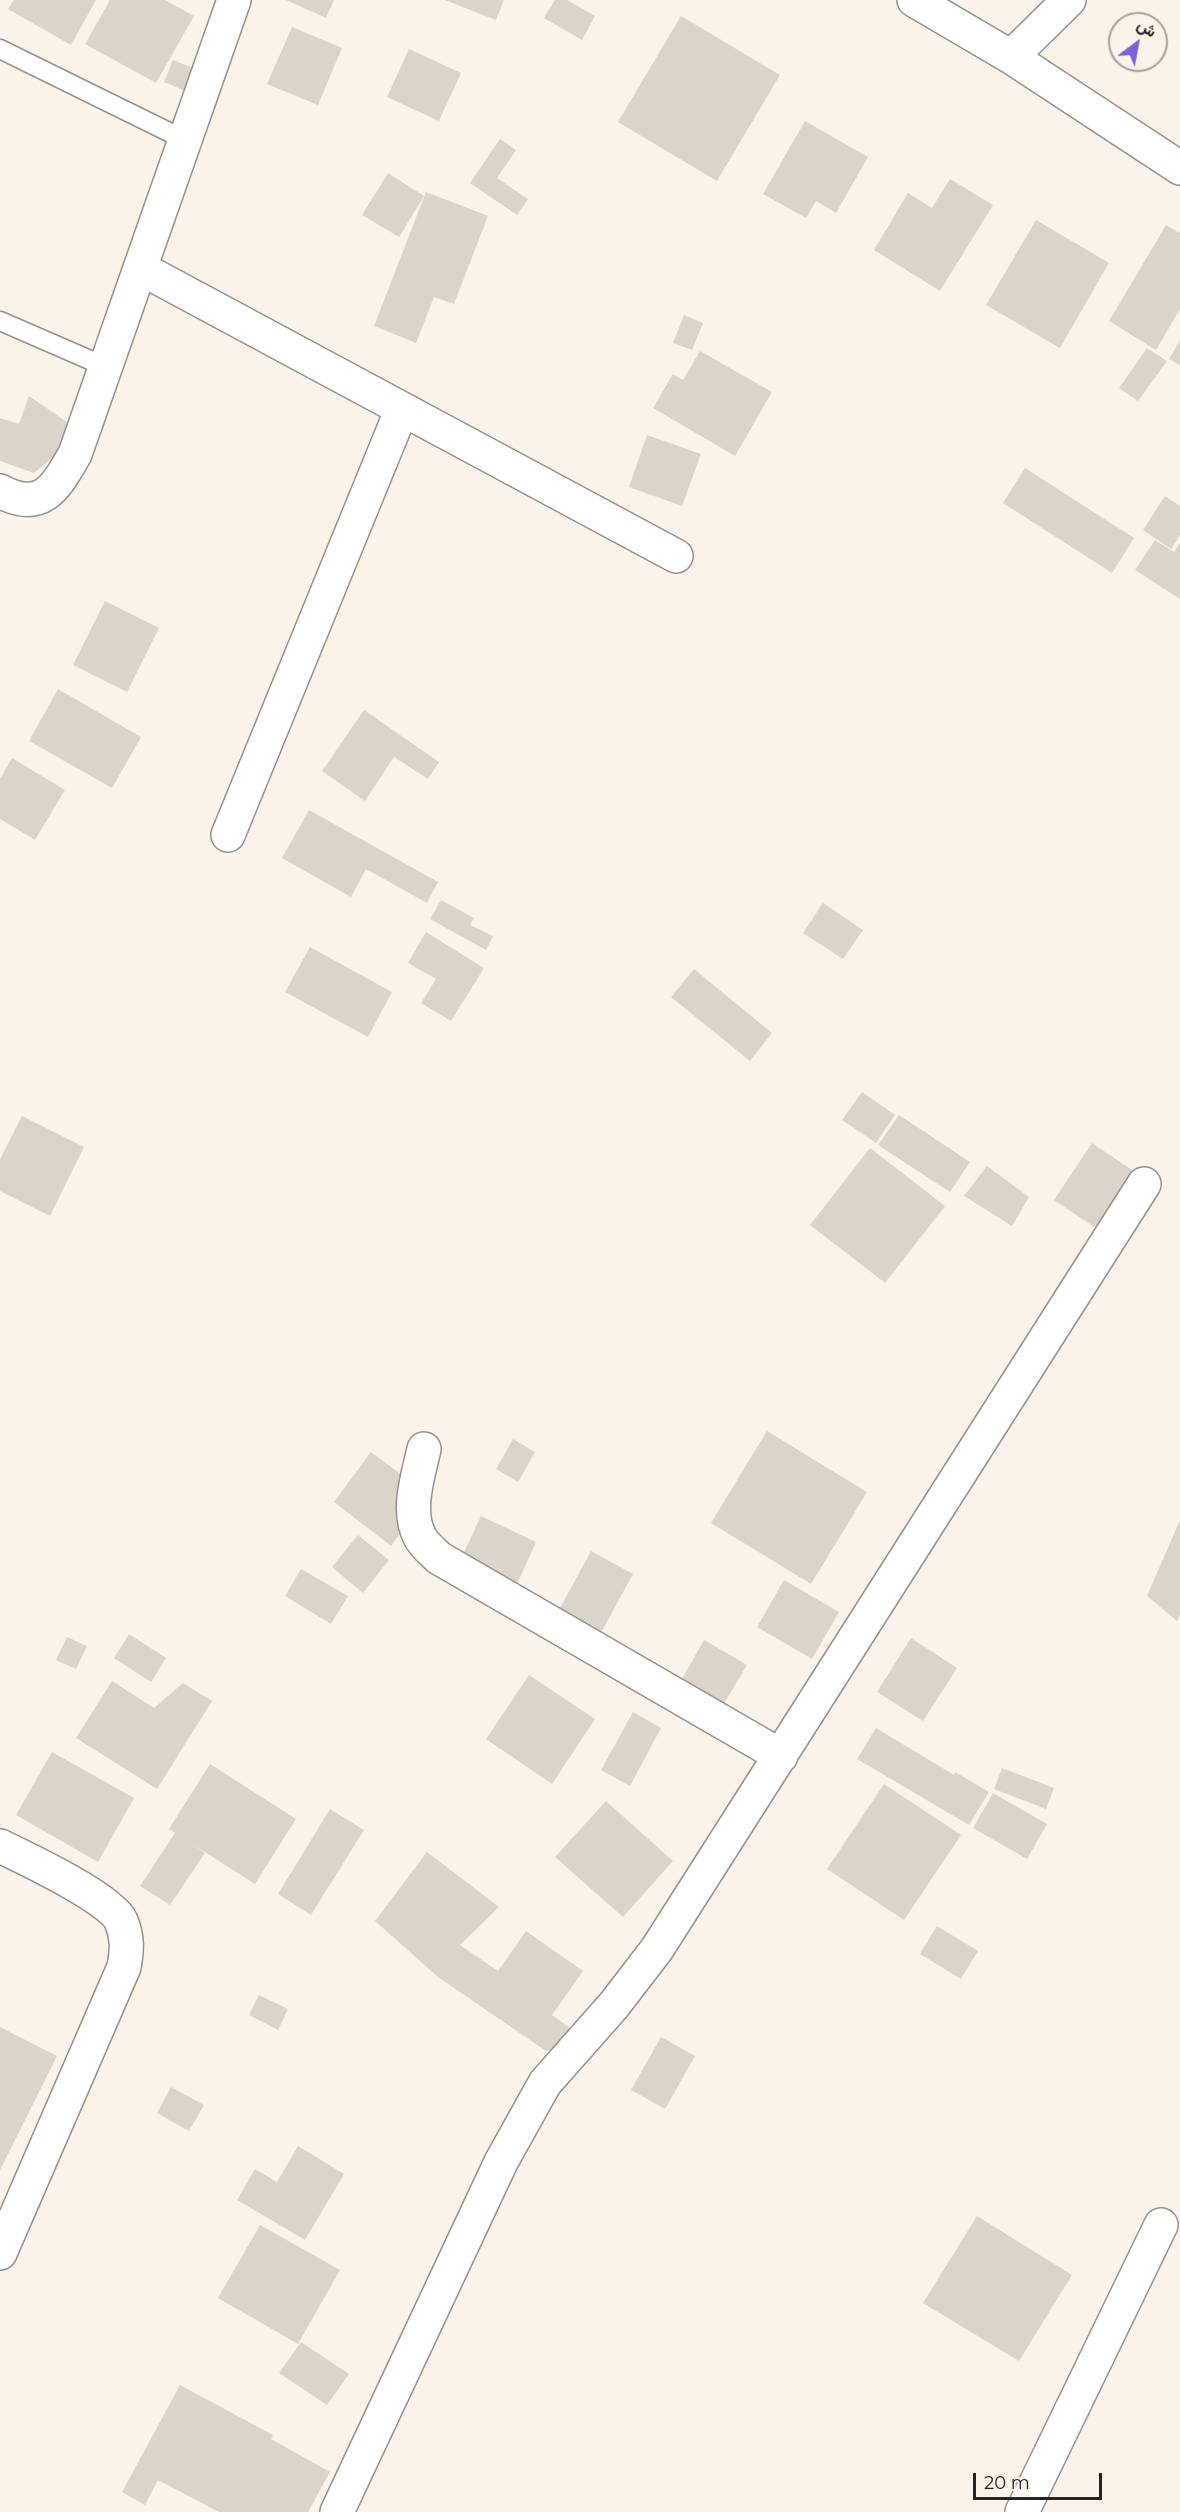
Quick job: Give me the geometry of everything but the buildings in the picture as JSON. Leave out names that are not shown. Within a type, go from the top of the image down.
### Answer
[{"type":"street","points":[[0,491],[19,498],[33,500],[43,498],[54,488],[75,454],[234,0]]},
{"type":"street","points":[[914,0],[1011,57],[1180,168]]},
{"type":"street","points":[[1011,57],[1069,0]]},
{"type":"street","points":[[140,268],[676,556]]},
{"type":"street","points":[[228,835],[402,409]]},
{"type":"street","points":[[337,2512],[501,2162],[545,2083],[614,2005],[657,1949],[1144,1184]]},
{"type":"street","points":[[424,1449],[415,1489],[414,1519],[420,1538],[439,1558],[781,1756]]},
{"type":"street","points":[[0,1846],[100,1900],[121,1919],[128,1945],[124,1967],[0,2253]]},
{"type":"street","points":[[1022,2512],[1161,2225]]},
{"type":"lane","points":[[0,49],[185,140]]},
{"type":"lane","points":[[0,321],[106,367]]}]
